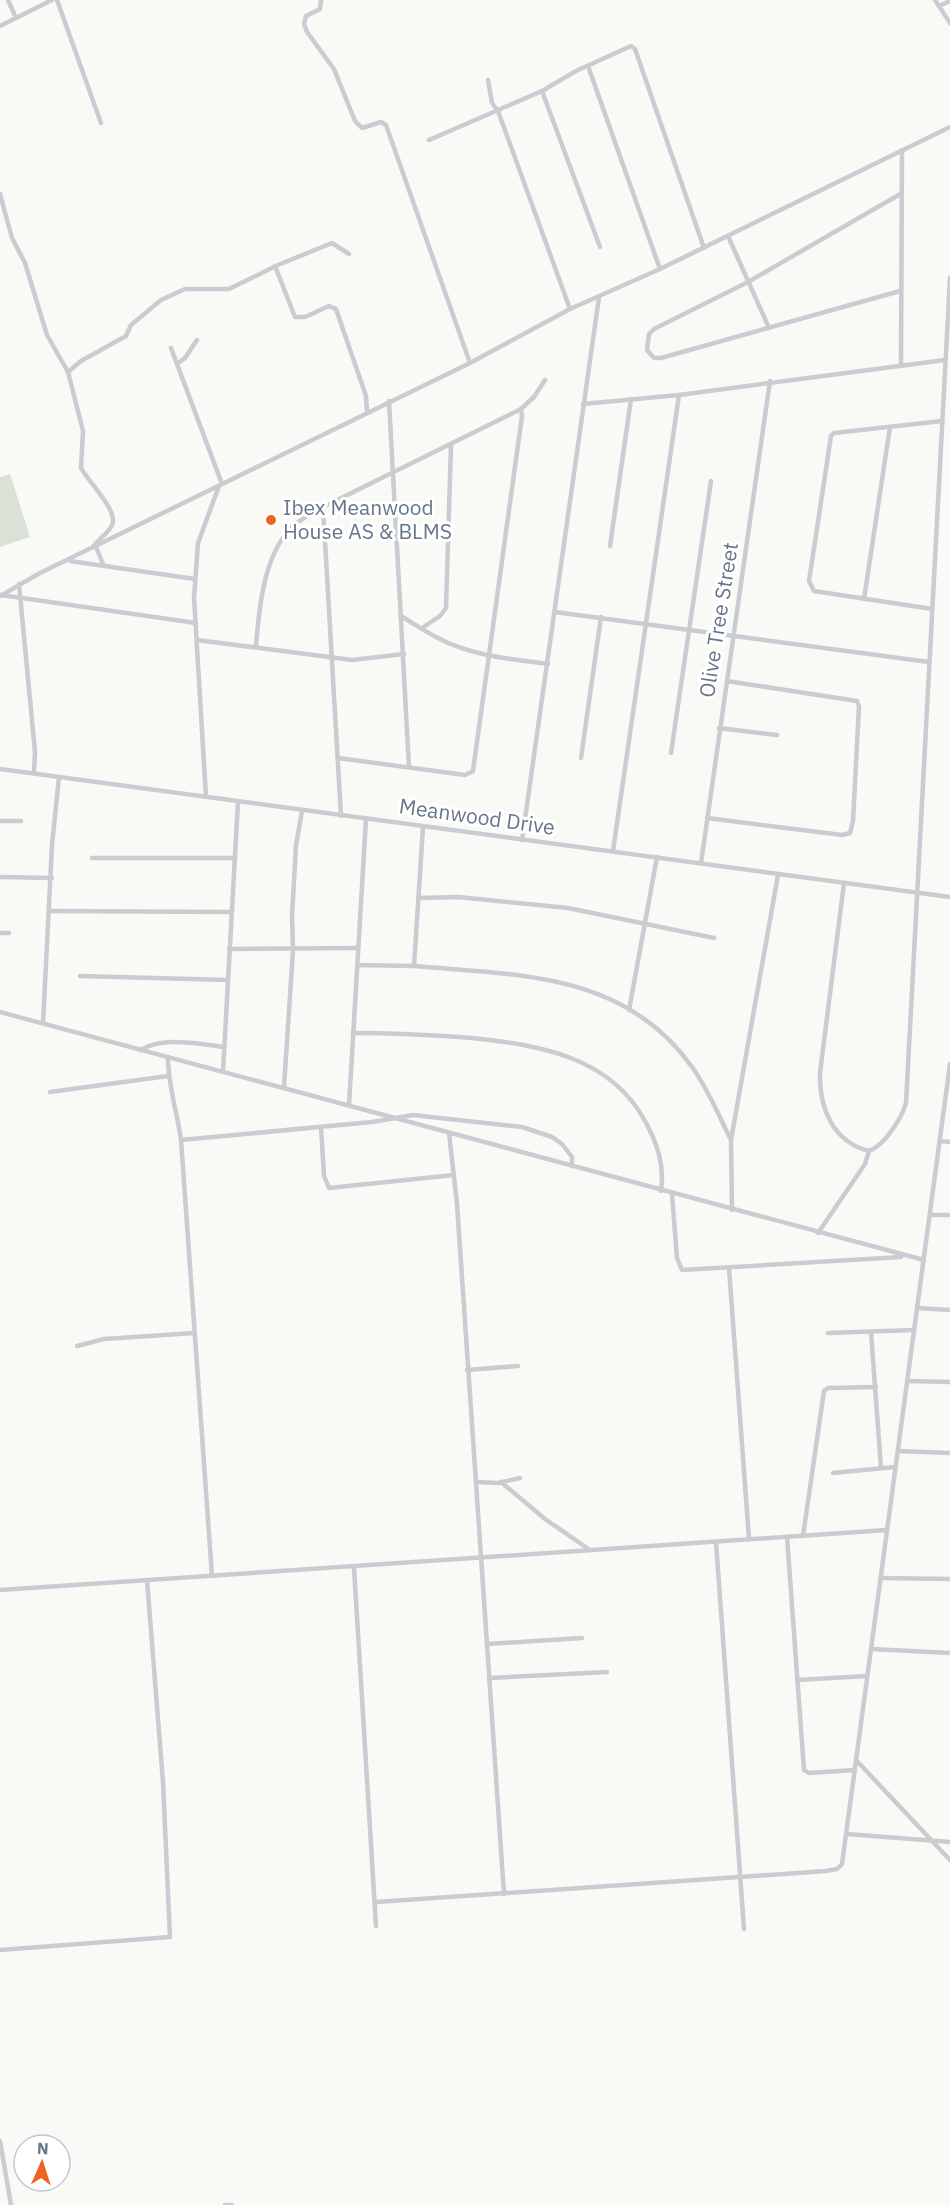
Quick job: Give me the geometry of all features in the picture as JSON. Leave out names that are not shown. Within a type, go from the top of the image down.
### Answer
[{"type":"street","points":[[8,0],[16,18]]},
{"type":"street","points":[[0,26],[52,0]]},
{"type":"street","points":[[57,0],[101,123]]},
{"type":"street","points":[[321,0],[320,9],[306,16],[304,24],[307,32],[334,69],[355,121],[363,128],[381,122],[386,125],[470,363]]},
{"type":"street","points":[[935,0],[950,22]]},
{"type":"street","points":[[939,6],[950,1]]},
{"type":"street","points":[[429,140],[542,91],[626,47],[635,49],[704,248]]},
{"type":"street","points":[[588,66],[660,269]]},
{"type":"street","points":[[488,80],[492,103],[498,111],[570,309]]},
{"type":"street","points":[[542,91],[600,247]]},
{"type":"street","points":[[0,596],[19,584],[470,363],[570,309],[660,269],[950,128]]},
{"type":"street","points":[[901,364],[902,150]]},
{"type":"street","points":[[0,194],[12,238],[25,263],[47,335],[68,372],[83,431],[81,468],[98,490],[113,522],[89,550]]},
{"type":"street","points":[[900,291],[661,358],[654,358],[647,350],[649,334],[654,328],[748,282],[902,194]]},
{"type":"street","points":[[728,236],[769,328]]},
{"type":"street","points":[[68,372],[81,361],[126,336],[131,325],[161,300],[185,289],[230,289],[275,266],[332,243],[349,254]]},
{"type":"street","points":[[275,266],[290,308],[296,318],[304,318],[329,306],[336,309],[367,398],[367,412]]},
{"type":"street","points":[[818,1233],[865,1164],[868,1151],[881,1143],[904,1111],[906,1103],[950,278]]},
{"type":"street","points":[[522,840],[598,297]]},
{"type":"street","points":[[177,364],[185,358],[197,340]]},
{"type":"street","points":[[171,348],[220,485],[198,543],[195,579],[206,797]]},
{"type":"street","points":[[583,404],[945,360]]},
{"type":"street","points":[[256,646],[260,602],[272,560],[297,523],[323,507],[521,409],[534,397],[545,380]]},
{"type":"street","name":"Olive Tree Street","points":[[701,864],[770,381]]},
{"type":"street","points":[[613,851],[679,394]]},
{"type":"street","points":[[610,546],[631,399]]},
{"type":"street","points":[[389,401],[409,767]]},
{"type":"street","points":[[338,758],[471,774],[490,657],[522,416],[521,409]]},
{"type":"street","points":[[932,609],[814,591],[810,587],[829,441],[834,433],[942,421]]},
{"type":"street","points":[[864,599],[890,427]]},
{"type":"street","points":[[422,628],[440,616],[446,608],[451,445]]},
{"type":"street","points":[[671,753],[711,481]]},
{"type":"street","points":[[323,507],[341,816]]},
{"type":"street","points":[[96,547],[103,564]]},
{"type":"street","points":[[67,561],[103,564],[195,579]]},
{"type":"street","points":[[19,584],[35,752],[34,773]]},
{"type":"street","points":[[0,596],[196,623]]},
{"type":"street","points":[[555,612],[929,662]]},
{"type":"street","points":[[401,616],[443,641],[490,657],[548,664]]},
{"type":"street","points":[[580,758],[601,617]]},
{"type":"street","points":[[197,640],[363,660],[404,654]]},
{"type":"street","points":[[707,818],[842,835],[850,833],[853,821],[859,706],[857,701],[727,681]]},
{"type":"street","points":[[719,728],[777,735]]},
{"type":"street","name":"Meanwood Drive","points":[[0,769],[950,897]]},
{"type":"street","points":[[43,1023],[51,911],[52,845],[59,777]]},
{"type":"street","points":[[223,1071],[238,802]]},
{"type":"street","points":[[284,1087],[293,950],[292,916],[302,811]]},
{"type":"street","points":[[349,1105],[366,819]]},
{"type":"street","points":[[0,821],[21,821]]},
{"type":"street","points":[[414,966],[423,826]]},
{"type":"street","points":[[629,1010],[657,857]]},
{"type":"street","points":[[92,858],[235,858]]},
{"type":"street","points":[[732,1210],[731,1140],[778,875]]},
{"type":"street","points":[[0,877],[52,878]]},
{"type":"street","points":[[844,883],[822,1064],[821,1093],[829,1120],[842,1139],[868,1151]]},
{"type":"street","points":[[419,898],[528,902],[714,938]]},
{"type":"street","points":[[51,911],[231,912]]},
{"type":"street","points":[[0,933],[9,933]]},
{"type":"street","points":[[229,949],[358,948]]},
{"type":"street","points":[[357,965],[414,966],[551,981],[598,992],[658,1030],[693,1067],[731,1140]]},
{"type":"street","points":[[80,976],[228,980]]},
{"type":"street","points":[[0,1012],[924,1260]]},
{"type":"street","points":[[353,1033],[410,1033],[507,1042],[554,1051],[590,1066],[615,1083],[639,1110],[653,1136],[660,1156],[662,1191]]},
{"type":"street","points":[[140,1050],[149,1045],[162,1043],[224,1047]]},
{"type":"street","points":[[168,1057],[168,1076],[182,1140],[212,1576]]},
{"type":"street","points":[[376,1902],[739,1878],[837,1869],[844,1860],[950,1064]]},
{"type":"street","points":[[50,1092],[168,1076]]},
{"type":"street","points":[[182,1140],[321,1127],[413,1115],[507,1124],[529,1129],[562,1144],[572,1157],[572,1166]]},
{"type":"street","points":[[321,1127],[324,1176],[329,1188],[454,1176]]},
{"type":"street","points":[[449,1133],[454,1176],[504,1894]]},
{"type":"street","points":[[940,1142],[950,1142]]},
{"type":"street","points":[[672,1194],[679,1267],[687,1271],[907,1256]]},
{"type":"street","points":[[930,1215],[950,1215]]},
{"type":"street","points":[[729,1268],[749,1539]]},
{"type":"street","points":[[917,1308],[950,1310]]},
{"type":"street","points":[[828,1333],[914,1330]]},
{"type":"street","points":[[871,1332],[881,1468]]},
{"type":"street","points":[[77,1346],[104,1339],[194,1333]]},
{"type":"street","points":[[467,1370],[518,1366]]},
{"type":"street","points":[[907,1381],[950,1382]]},
{"type":"street","points":[[802,1536],[824,1391],[828,1388],[876,1387]]},
{"type":"street","points":[[897,1451],[950,1453]]},
{"type":"street","points":[[833,1473],[896,1467]]},
{"type":"street","points":[[476,1482],[501,1482],[520,1478]]},
{"type":"street","points":[[501,1482],[523,1502],[590,1550]]},
{"type":"street","points":[[0,1590],[354,1568],[887,1530]]},
{"type":"street","points":[[787,1537],[804,1770],[809,1773],[855,1770]]},
{"type":"street","points":[[716,1542],[744,1929]]},
{"type":"street","points":[[354,1568],[376,1926]]},
{"type":"street","points":[[881,1578],[950,1579]]},
{"type":"street","points":[[0,1950],[170,1937],[163,1782],[147,1580]]},
{"type":"street","points":[[487,1644],[582,1638]]},
{"type":"street","points":[[871,1649],[950,1653]]},
{"type":"street","points":[[489,1678],[608,1672]]},
{"type":"street","points":[[797,1680],[867,1676]]},
{"type":"street","points":[[856,1760],[950,1860]]},
{"type":"street","points":[[847,1834],[950,1842]]},
{"type":"street","points":[[0,2141],[10,2205]]},
{"type":"street","points":[[225,2205],[232,2205]]},
{"type":"shaded area","points":[[10,474],[30,537],[0,547],[0,477]]},
{"type":"place","name":"Ibex Meanwood House AS & BLMS","points":[[271,520]]}]
